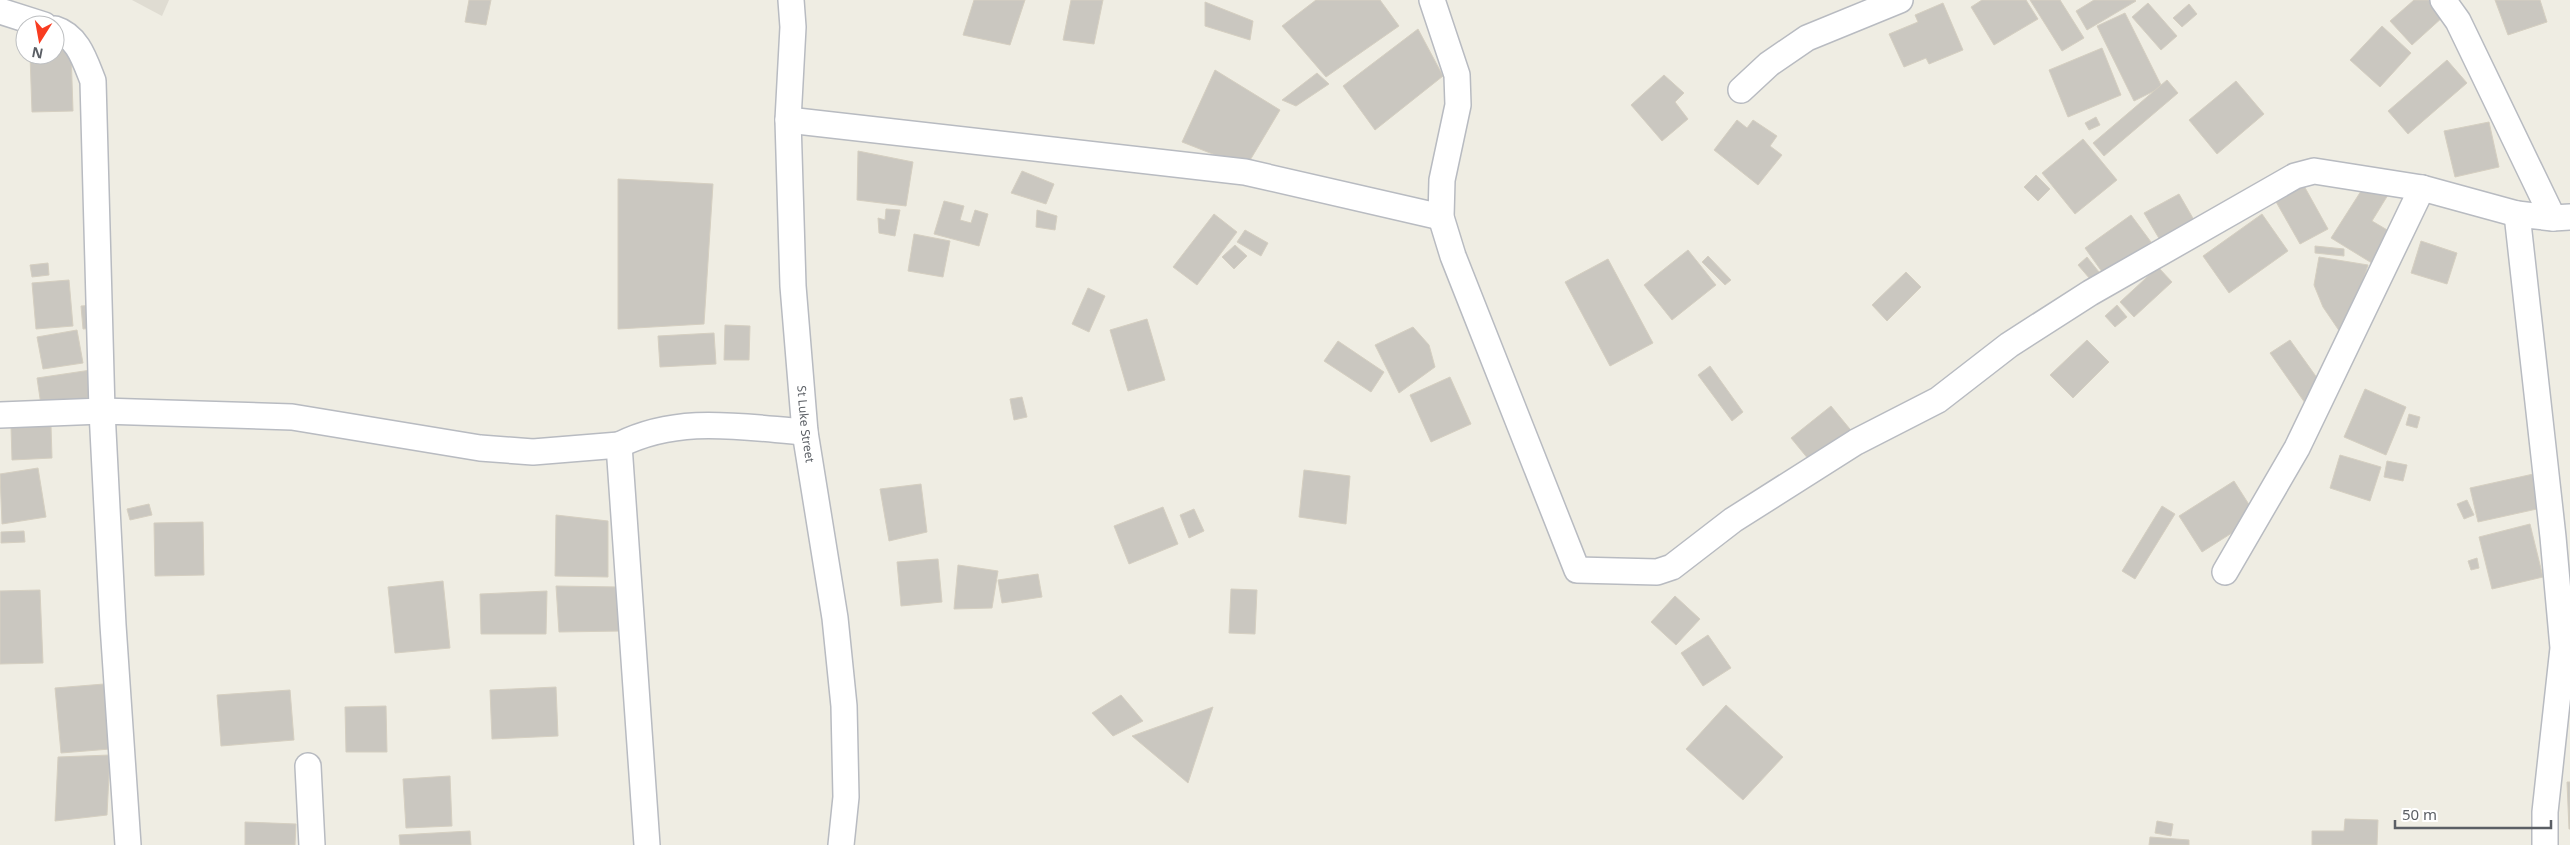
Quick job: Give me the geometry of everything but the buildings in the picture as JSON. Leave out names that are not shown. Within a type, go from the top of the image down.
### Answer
[{"type":"street","name":"St Luke Street","points":[[791,0],[793,27],[788,120],[793,286],[805,432],[836,618],[844,706],[846,797],[841,845]]},
{"type":"street","points":[[1432,0],[1457,75],[1458,105],[1442,180],[1441,218],[1453,256],[1577,570],[1657,572],[1672,566],[1732,520],[1856,442],[1938,400],[2009,345],[2090,293],[2295,176],[2314,171],[2422,188],[2517,214],[2561,218]]},
{"type":"street","points":[[1741,90],[1769,64],[1807,38],[1900,0]]},
{"type":"street","points":[[2443,0],[2458,21],[2561,218]]},
{"type":"street","points":[[0,11],[15,16]]},
{"type":"street","points":[[65,34],[82,51],[93,81],[102,411],[113,625],[128,845]]},
{"type":"street","points":[[788,120],[1245,172],[1441,218]]},
{"type":"street","points":[[2225,572],[2297,448],[2422,188]]},
{"type":"street","points":[[2517,214],[2553,537],[2563,648],[2545,812],[2545,845]]},
{"type":"street","points":[[0,415],[102,411],[292,417],[480,448],[533,452],[619,445],[642,433],[680,425],[805,432]]},
{"type":"street","points":[[619,445],[646,845]]},
{"type":"street","points":[[308,766],[312,845]]},
{"type":"shaded area","points":[[132,0],[169,0],[162,16]]}]
